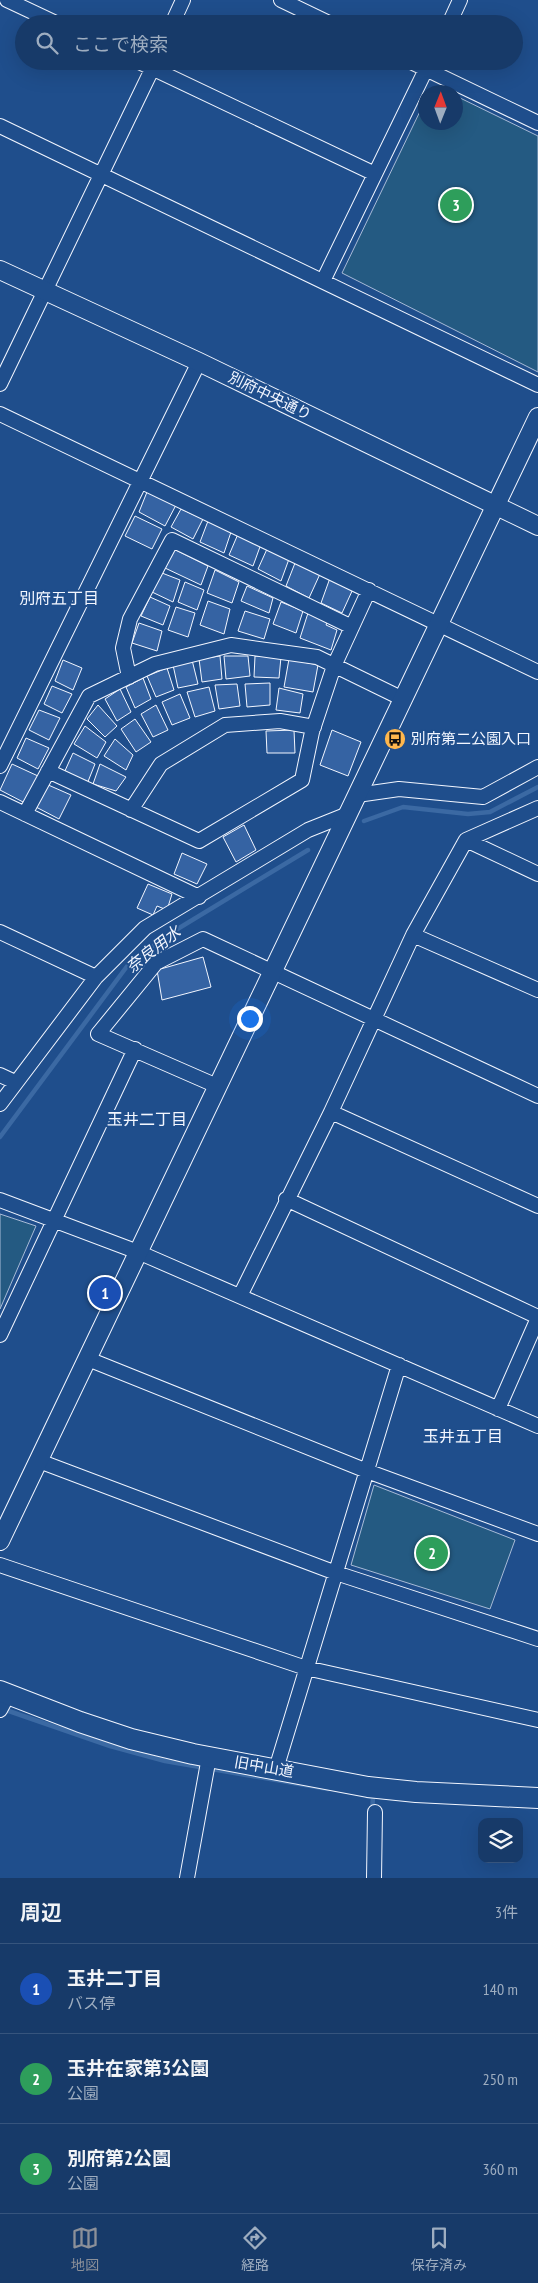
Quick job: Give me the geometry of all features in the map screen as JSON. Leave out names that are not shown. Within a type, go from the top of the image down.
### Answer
[{"type":"main road","name":"旧中山道","points":[[3,1699],[131,1739],[276,1770],[368,1787],[416,1792],[538,1798]]},
{"type":"street","points":[[7,0],[39,15]]},
{"type":"street","points":[[176,15],[183,0]]},
{"type":"street","points":[[281,0],[312,15]]},
{"type":"street","points":[[453,15],[460,0]]},
{"type":"street","points":[[0,384],[152,70]]},
{"type":"street","points":[[164,70],[375,174]]},
{"type":"street","points":[[323,281],[426,70]]},
{"type":"street","points":[[437,70],[538,123]]},
{"type":"street","points":[[0,126],[538,385]]},
{"type":"street","name":"別府中央通り","points":[[0,270],[199,362],[538,526]]},
{"type":"street","points":[[0,766],[199,362]]},
{"type":"street","points":[[0,414],[538,672]]},
{"type":"street","points":[[0,1541],[538,417]]},
{"type":"street","points":[[129,677],[123,648],[130,619],[172,540],[352,627]]},
{"type":"street","points":[[48,771],[199,841],[302,780],[314,727],[334,666],[369,590]]},
{"type":"street","points":[[25,814],[89,696],[155,664],[231,645],[317,657],[403,699]]},
{"type":"street","points":[[131,810],[161,764],[225,725],[280,721],[314,727]]},
{"type":"street","points":[[357,795],[399,789],[483,797],[538,767]]},
{"type":"street","points":[[0,802],[199,897]]},
{"type":"street","points":[[240,1296],[331,1112],[413,935],[466,840],[538,808]]},
{"type":"street","points":[[0,1104],[96,977],[145,928],[308,830],[348,814]]},
{"type":"street","points":[[466,840],[538,874]]},
{"type":"street","points":[[0,932],[96,977]]},
{"type":"street","points":[[413,935],[538,990]]},
{"type":"street","points":[[217,1086],[98,1034],[156,963],[203,939],[538,1096]]},
{"type":"street","points":[[1,1329],[55,1220],[135,1049]]},
{"type":"street","points":[[0,1075],[15,1082]]},
{"type":"street","points":[[331,1112],[538,1206]]},
{"type":"street","points":[[0,1200],[138,1252],[538,1426]]},
{"type":"street","points":[[286,1200],[538,1318],[498,1409]]},
{"type":"street","points":[[88,1358],[367,1471],[538,1534]]},
{"type":"street","points":[[276,1770],[399,1366]]},
{"type":"street","points":[[39,1461],[336,1572],[538,1639]]},
{"type":"street","points":[[0,1565],[306,1668],[538,1720]]},
{"type":"street","points":[[187,1878],[209,1757]]},
{"type":"street","points":[[374,1812],[374,1878]]},
{"type":"shaded area","points":[[463,99],[538,136],[538,372],[342,273],[418,116],[418,130],[463,130]]},
{"type":"shaded area","points":[[0,1214],[36,1226],[0,1309]]},
{"type":"shaded area","points":[[374,1485],[515,1540],[490,1609],[351,1565]]},
{"type":"building","points":[[147,492],[176,505],[165,526],[139,512]]},
{"type":"building","points":[[181,509],[203,519],[193,539],[171,527]]},
{"type":"building","points":[[135,516],[162,529],[152,549],[125,536]]},
{"type":"building","points":[[208,521],[231,532],[224,553],[200,542]]},
{"type":"building","points":[[238,534],[261,544],[253,566],[229,555]]},
{"type":"building","points":[[174,549],[208,566],[201,585],[165,568]]},
{"type":"building","points":[[267,549],[289,559],[281,581],[258,569]]},
{"type":"building","points":[[295,563],[320,574],[309,598],[286,586]]},
{"type":"building","points":[[215,570],[239,582],[232,603],[207,593]]},
{"type":"building","points":[[162,573],[180,580],[173,602],[152,592]]},
{"type":"building","points":[[330,578],[353,589],[342,613],[321,603]]},
{"type":"building","points":[[185,582],[204,590],[197,610],[178,602]]},
{"type":"building","points":[[247,586],[273,598],[269,613],[241,601]]},
{"type":"building","points":[[150,597],[170,606],[163,625],[141,616]]},
{"type":"building","points":[[208,601],[230,609],[224,634],[200,625]]},
{"type":"building","points":[[281,602],[303,611],[296,633],[273,624]]},
{"type":"building","points":[[176,607],[195,613],[188,637],[168,630]]},
{"type":"building","points":[[245,611],[270,619],[264,639],[238,631]]},
{"type":"building","points":[[308,613],[328,620],[326,625],[337,630],[331,650],[300,638]]},
{"type":"building","points":[[139,623],[162,631],[157,651],[132,643]]},
{"type":"building","points":[[220,656],[222,679],[202,682],[199,659]]},
{"type":"building","points":[[224,656],[248,656],[250,676],[226,679]]},
{"type":"building","points":[[255,656],[281,657],[279,678],[254,677]]},
{"type":"building","points":[[289,659],[318,665],[313,692],[284,687]]},
{"type":"building","points":[[63,660],[82,668],[73,690],[55,681]]},
{"type":"building","points":[[192,660],[198,684],[178,688],[173,665]]},
{"type":"building","points":[[167,668],[174,690],[156,697],[147,676]]},
{"type":"building","points":[[143,678],[151,699],[135,708],[126,687]]},
{"type":"building","points":[[270,683],[270,705],[247,707],[245,684]]},
{"type":"building","points":[[237,684],[240,706],[219,709],[215,685]]},
{"type":"building","points":[[52,686],[72,694],[62,713],[44,704]]},
{"type":"building","points":[[209,687],[215,711],[195,717],[187,692]]},
{"type":"building","points":[[279,688],[303,694],[300,713],[276,710]]},
{"type":"building","points":[[120,689],[131,712],[117,721],[105,699]]},
{"type":"building","points":[[180,694],[190,718],[172,725],[162,702]]},
{"type":"building","points":[[98,705],[117,726],[105,737],[87,719]]},
{"type":"building","points":[[156,705],[168,730],[153,737],[141,714]]},
{"type":"building","points":[[39,710],[60,718],[49,740],[29,730]]},
{"type":"building","points":[[135,719],[151,742],[136,752],[121,729]]},
{"type":"building","points":[[85,726],[106,742],[97,758],[74,744]]},
{"type":"building","points":[[294,730],[295,753],[267,753],[266,731]]},
{"type":"building","points":[[332,730],[361,742],[348,776],[320,765]]},
{"type":"building","points":[[26,738],[49,748],[38,769],[17,758]]},
{"type":"building","points":[[115,739],[133,755],[126,770],[104,756]]},
{"type":"building","points":[[73,753],[95,764],[87,784],[64,773]]},
{"type":"building","points":[[12,764],[38,776],[25,803],[0,790]]},
{"type":"building","points":[[100,764],[126,777],[116,791],[93,784]]},
{"type":"building","points":[[46,784],[71,795],[59,819],[36,807]]},
{"type":"building","points":[[244,825],[256,850],[236,862],[223,837]]},
{"type":"building","points":[[182,853],[207,864],[197,884],[174,874]]},
{"type":"building","points":[[148,884],[172,894],[167,910],[157,906],[153,915],[137,908]]},
{"type":"building","points":[[203,957],[211,987],[162,1000],[157,970]]},
{"type":"waterway","name":"奈良用水","points":[[364,821],[403,807],[468,814],[490,812],[538,787]]},
{"type":"waterway","name":"奈良用水","points":[[0,1137],[128,965],[166,936],[308,850]]},
{"type":"waterway","points":[[3,1709],[110,1746],[165,1761],[328,1789]]},
{"type":"waterway","points":[[367,1796],[373,1797],[372,1812]]},
{"type":"place","name":"別府第2公園","points":[[456,205]]},
{"type":"place","name":"別府第二公園入口","points":[[395,739]]},
{"type":"place","name":"玉井二丁目","points":[[105,1293]]},
{"type":"place","name":"玉井在家第3公園","points":[[432,1553]]},
{"type":"district","name":"別府五丁目","points":[[59,598]]},
{"type":"district","name":"玉井二丁目","points":[[147,1119]]},
{"type":"district","name":"玉井五丁目","points":[[463,1436]]}]
